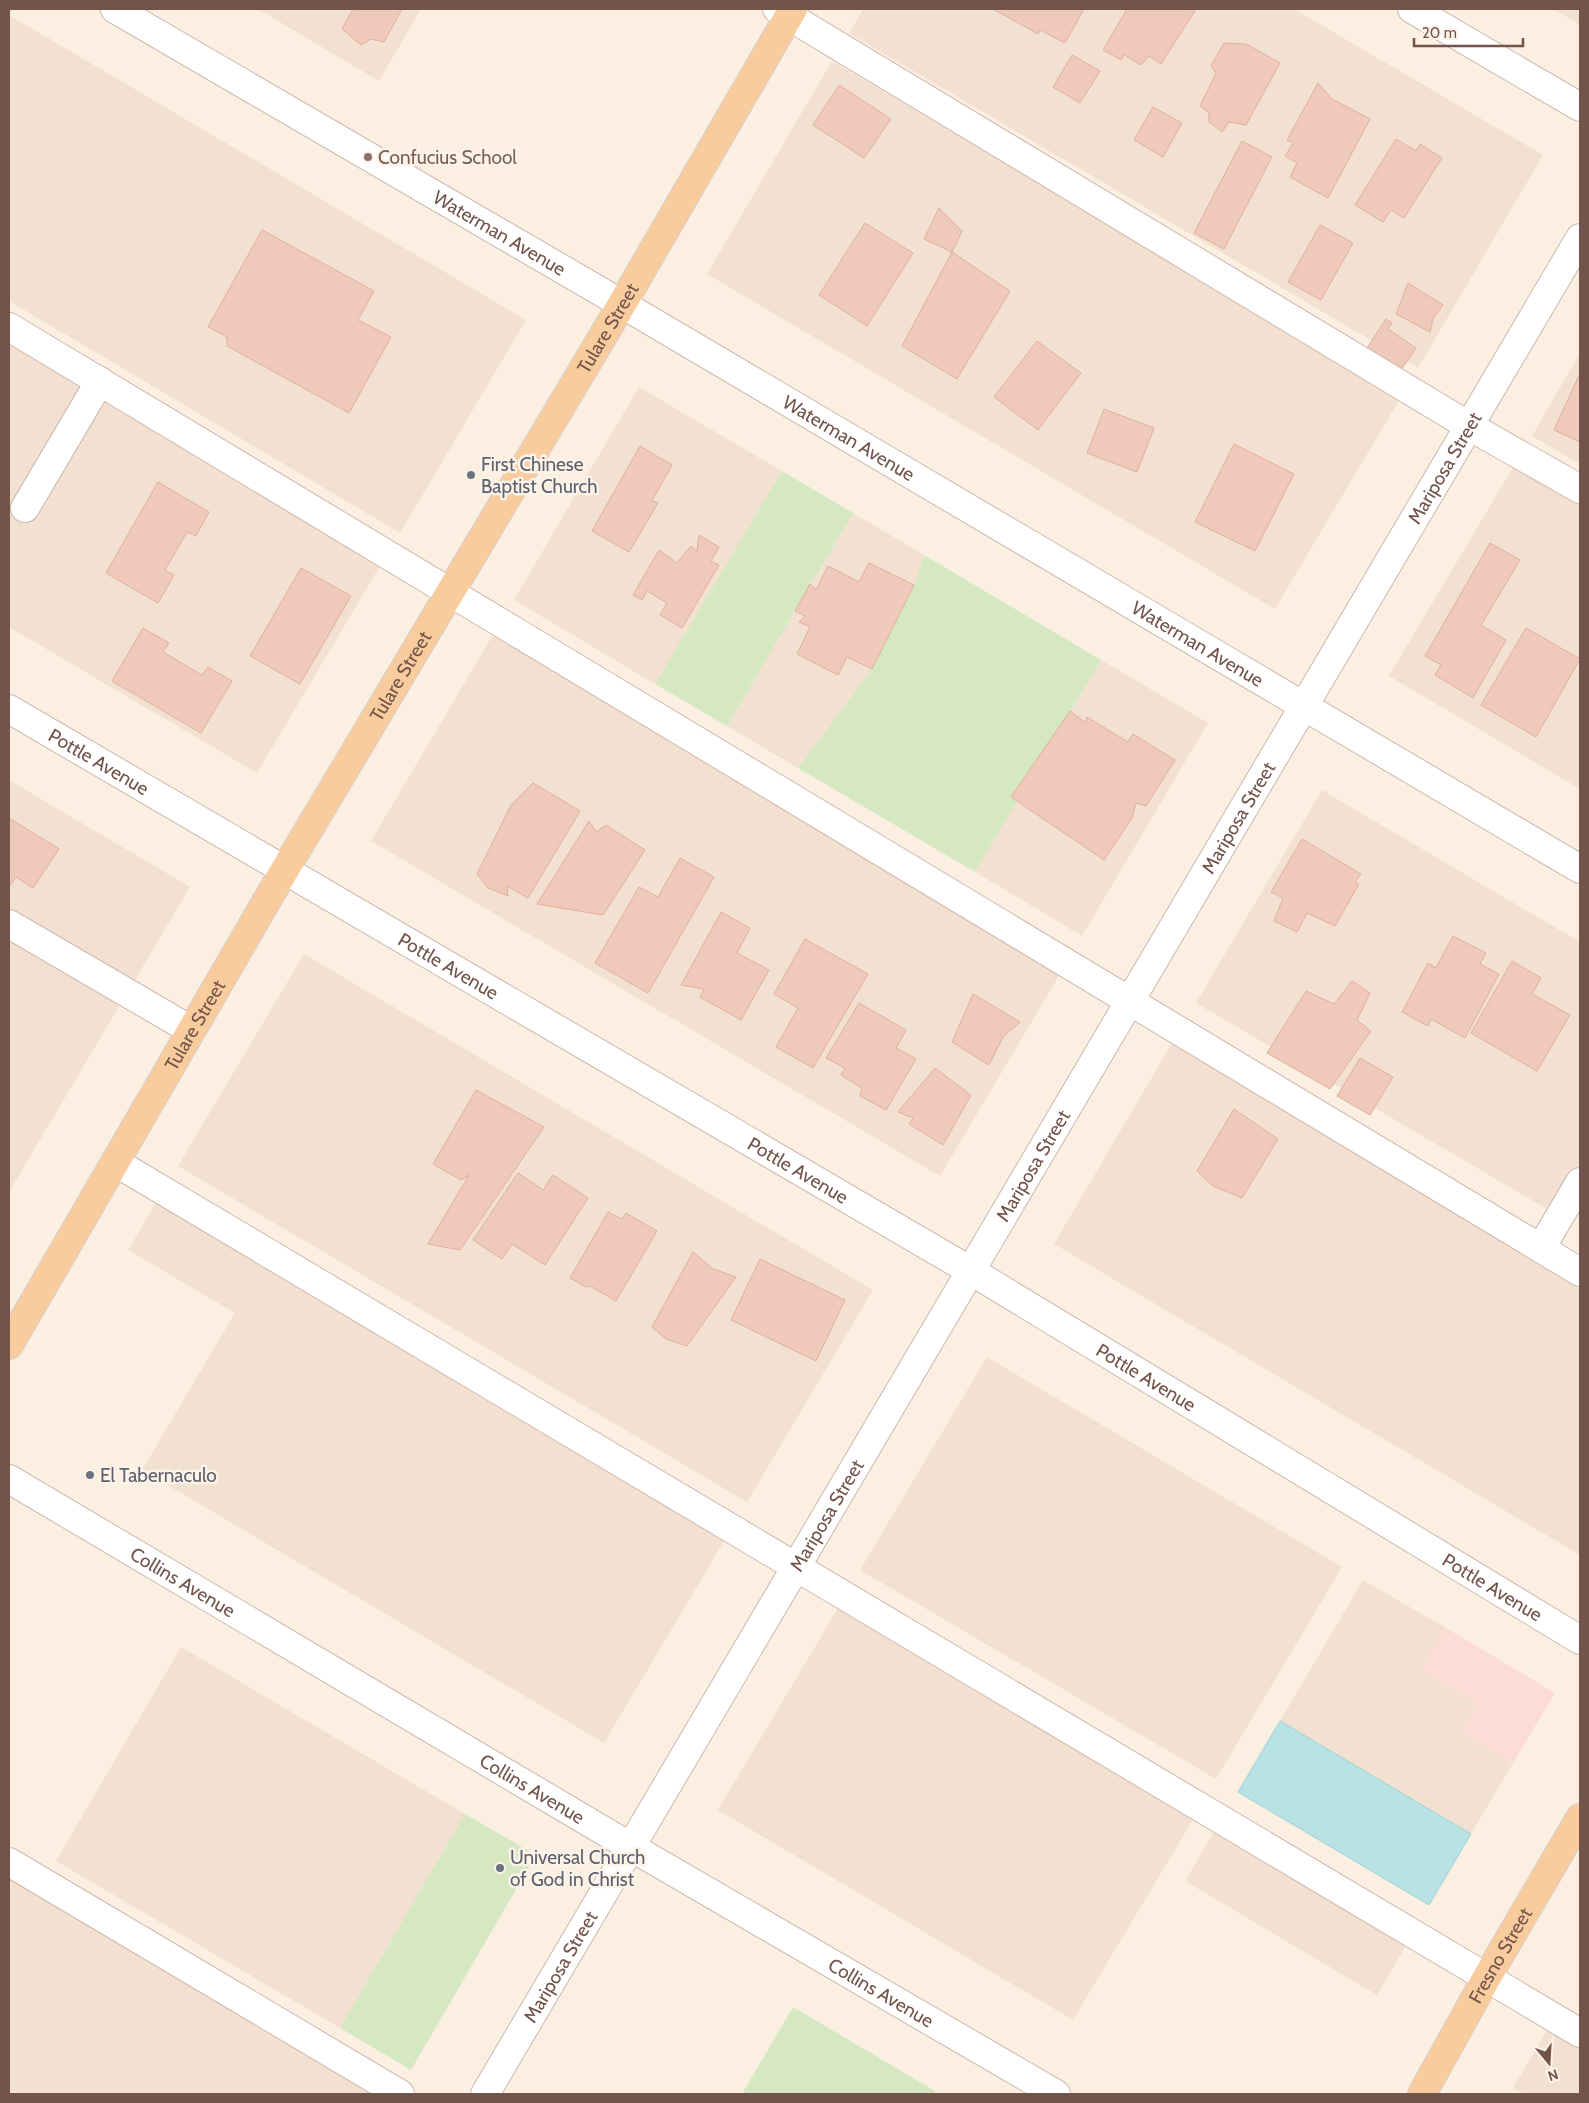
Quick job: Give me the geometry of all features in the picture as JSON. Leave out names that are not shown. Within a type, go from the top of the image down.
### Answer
[{"type":"main road","name":"Tulare Street","points":[[9,1345],[284,871],[622,304],[786,11]]},
{"type":"main road","name":"Fresno Street","points":[[1422,2094],[1487,1977],[1580,1818]]},
{"type":"street","name":"Waterman Avenue","points":[[115,9],[622,304],[1580,869]]},
{"type":"street","points":[[1412,9],[1580,107]]},
{"type":"street","points":[[786,11],[1469,426],[1580,489]]},
{"type":"street","name":"Mariposa Street","points":[[485,2094],[1580,238]]},
{"type":"street","points":[[9,327],[1580,1272]]},
{"type":"street","points":[[25,508],[100,381]]},
{"type":"street","name":"Pottle Avenue","points":[[9,709],[971,1271],[1580,1640]]},
{"type":"street","points":[[9,924],[191,1030]]},
{"type":"street","points":[[115,1162],[1580,2032]]},
{"type":"street","points":[[1541,1248],[1580,1182]]},
{"type":"street","name":"Collins Avenue","points":[[9,1479],[631,1847],[1056,2094]]},
{"type":"street","points":[[9,1862],[400,2094]]},
{"type":"shaded area","points":[[258,9],[421,9],[379,81]]},
{"type":"shaded area","points":[[863,9],[1294,9],[1543,155],[1418,368],[849,33]]},
{"type":"shaded area","points":[[1554,9],[1580,9],[1580,25]]},
{"type":"shaded area","points":[[9,15],[526,320],[400,533],[9,301]]},
{"type":"shaded area","points":[[832,61],[1401,397],[1275,609],[707,274]]},
{"type":"shaded area","points":[[9,340],[383,561],[257,773],[9,627]]},
{"type":"shaded area","points":[[1580,353],[1580,464],[1532,436]]},
{"type":"shaded area","points":[[639,387],[782,471],[655,684],[514,600]]},
{"type":"shaded area","points":[[1515,464],[1580,503],[1580,789],[1389,676]]},
{"type":"shaded area","points":[[853,513],[924,555],[914,585],[872,669],[798,768],[727,726]]},
{"type":"shaded area","points":[[497,628],[1066,964],[940,1176],[371,841]]},
{"type":"shaded area","points":[[1101,660],[1208,723],[1082,936],[975,872]]},
{"type":"shaded area","points":[[9,780],[190,887],[9,1192]]},
{"type":"shaded area","points":[[1322,790],[1580,942],[1580,1164],[1552,1212],[1196,1003]]},
{"type":"shaded area","points":[[304,954],[873,1290],[747,1502],[178,1166]]},
{"type":"shaded area","points":[[1179,1031],[1580,1267],[1580,1555],[1054,1244]]},
{"type":"shaded area","points":[[161,1194],[730,1531],[604,1743],[142,1470],[235,1313],[128,1250]]},
{"type":"shaded area","points":[[987,1357],[1342,1567],[1216,1779],[860,1570]]},
{"type":"shaded area","points":[[1363,1580],[1446,1628],[1421,1670],[1478,1704],[1461,1732],[1513,1763],[1471,1834],[1280,1721]]},
{"type":"shaded area","points":[[844,1598],[1200,1808],[1073,2020],[718,1810]]},
{"type":"shaded area","points":[[1446,1628],[1555,1693],[1513,1763],[1461,1732],[1478,1704],[1421,1670]]},
{"type":"shaded area","points":[[181,1647],[465,1814],[340,2028],[56,1861]]},
{"type":"shaded area","points":[[1221,1820],[1413,1934],[1377,1995],[1185,1881]]},
{"type":"shaded area","points":[[9,1871],[388,2094],[9,2094]]},
{"type":"shaded area","points":[[1555,2017],[1580,2033],[1580,2094],[1523,2094],[1513,2088]]},
{"type":"green space","points":[[782,471],[853,513],[727,726],[655,684]]},
{"type":"green space","points":[[924,555],[1101,660],[975,872],[798,768],[872,669],[914,585]]},
{"type":"green space","points":[[465,1814],[536,1855],[411,2070],[340,2028]]},
{"type":"green space","points":[[793,2007],[935,2091],[934,2094],[742,2094]]},
{"type":"water","points":[[1280,1721],[1471,1834],[1429,1905],[1238,1792]]},
{"type":"building","points":[[353,9],[402,9],[384,42],[371,39],[361,45],[342,29]]},
{"type":"building","points":[[993,9],[1084,9],[1065,43],[1040,30],[1038,34]]},
{"type":"building","points":[[1127,9],[1196,9],[1161,64],[1149,56],[1141,65],[1124,55],[1121,60],[1103,50]]},
{"type":"building","points":[[1224,43],[1246,44],[1280,63],[1246,125],[1229,122],[1222,132],[1209,122],[1209,113],[1200,106],[1216,73],[1211,66]]},
{"type":"building","points":[[1072,55],[1100,71],[1080,103],[1053,87]]},
{"type":"building","points":[[1318,83],[1332,99],[1370,119],[1328,198],[1290,177],[1297,163],[1285,156],[1293,143],[1287,140]]},
{"type":"building","points":[[839,85],[891,119],[864,158],[813,125]]},
{"type":"building","points":[[1153,107],[1182,123],[1163,157],[1134,140]]},
{"type":"building","points":[[1396,139],[1416,151],[1420,144],[1442,158],[1404,218],[1391,210],[1383,222],[1355,205]]},
{"type":"building","points":[[1242,141],[1272,157],[1224,249],[1194,233]]},
{"type":"building","points":[[939,208],[962,231],[952,252],[924,239]]},
{"type":"building","points":[[865,223],[913,253],[867,326],[819,295]]},
{"type":"building","points":[[1320,225],[1353,243],[1321,300],[1288,282]]},
{"type":"building","points":[[262,230],[374,291],[358,320],[391,337],[349,413],[227,346],[227,337],[208,327]]},
{"type":"building","points":[[952,252],[1010,291],[957,379],[902,346]]},
{"type":"building","points":[[1408,283],[1443,305],[1433,318],[1430,332],[1396,314]]},
{"type":"building","points":[[1386,319],[1392,323],[1388,329],[1416,348],[1401,370],[1367,348]]},
{"type":"building","points":[[1037,341],[1081,373],[1038,430],[994,397]]},
{"type":"building","points":[[1580,373],[1580,442],[1554,430]]},
{"type":"building","points":[[1104,409],[1154,428],[1137,472],[1087,453]]},
{"type":"building","points":[[1234,444],[1294,474],[1255,551],[1195,522]]},
{"type":"building","points":[[640,446],[672,465],[652,501],[658,503],[629,552],[592,531]]},
{"type":"building","points":[[158,482],[209,512],[196,536],[187,532],[165,570],[174,575],[158,603],[106,573]]},
{"type":"building","points":[[699,535],[719,547],[711,561],[719,565],[682,628],[660,615],[667,603],[647,591],[642,600],[633,595],[659,550],[677,563],[691,546],[697,551]]},
{"type":"building","points":[[1490,543],[1520,560],[1481,625],[1506,640],[1473,698],[1435,675],[1441,665],[1425,656]]},
{"type":"building","points":[[869,563],[914,585],[872,669],[847,657],[838,675],[797,654],[810,627],[799,622],[805,616],[795,611],[810,584],[816,590],[828,566],[859,582]]},
{"type":"building","points":[[301,568],[351,596],[300,684],[250,656]]},
{"type":"building","points":[[143,628],[169,643],[163,652],[202,675],[208,667],[232,681],[201,733],[112,681]]},
{"type":"building","points":[[1526,628],[1580,659],[1536,737],[1481,705]]},
{"type":"building","points":[[1070,711],[1086,723],[1087,717],[1128,742],[1133,734],[1175,760],[1146,806],[1136,803],[1132,818],[1104,860],[1011,797]]},
{"type":"building","points":[[533,783],[580,811],[528,898],[507,886],[508,896],[488,888],[477,874],[511,805]]},
{"type":"building","points":[[9,818],[59,849],[33,888],[16,877],[9,887]]},
{"type":"building","points":[[589,821],[596,832],[606,825],[645,850],[603,915],[537,904]]},
{"type":"building","points":[[1302,839],[1361,874],[1355,882],[1359,884],[1335,926],[1307,913],[1297,932],[1274,921],[1283,898],[1271,892]]},
{"type":"building","points":[[680,858],[714,877],[648,993],[595,963],[639,887],[658,897]]},
{"type":"building","points":[[721,912],[750,928],[737,953],[769,970],[741,1020],[700,997],[704,989],[681,985]]},
{"type":"building","points":[[1453,936],[1486,953],[1480,964],[1499,974],[1465,1038],[1431,1019],[1428,1026],[1402,1012],[1428,963],[1436,968]]},
{"type":"building","points":[[805,939],[868,974],[813,1068],[776,1047],[798,1008],[774,994]]},
{"type":"building","points":[[1512,961],[1541,978],[1532,994],[1570,1015],[1537,1071],[1471,1033]]},
{"type":"building","points":[[1352,981],[1370,993],[1357,1020],[1371,1031],[1330,1089],[1267,1053],[1306,991],[1334,1004]]},
{"type":"building","points":[[973,994],[1020,1022],[1003,1037],[989,1065],[952,1042]]},
{"type":"building","points":[[859,1003],[906,1030],[896,1048],[916,1059],[886,1110],[860,1096],[862,1088],[841,1075],[845,1068],[826,1058]]},
{"type":"building","points":[[1360,1058],[1393,1077],[1370,1115],[1337,1096]]},
{"type":"building","points":[[935,1068],[971,1095],[943,1145],[909,1124],[913,1118],[898,1112]]},
{"type":"building","points":[[476,1090],[544,1127],[460,1250],[428,1244],[469,1175],[461,1180],[433,1164]]},
{"type":"building","points":[[1234,1109],[1278,1139],[1242,1198],[1213,1186],[1197,1171]]},
{"type":"building","points":[[518,1173],[543,1190],[553,1175],[588,1198],[545,1265],[512,1244],[502,1259],[473,1240]]},
{"type":"building","points":[[608,1212],[622,1219],[626,1213],[657,1231],[616,1301],[590,1286],[586,1287],[570,1278]]},
{"type":"building","points":[[693,1252],[713,1269],[736,1277],[687,1346],[666,1339],[652,1327]]},
{"type":"building","points":[[760,1259],[845,1300],[816,1361],[731,1320]]},
{"type":"place","name":"Confucius School","points":[[368,157]]},
{"type":"place","name":"First Chinese Baptist Church","points":[[471,475]]},
{"type":"place","name":"El Tabernaculo","points":[[90,1475]]},
{"type":"place","name":"Universal Church of God in Christ","points":[[500,1868]]}]
